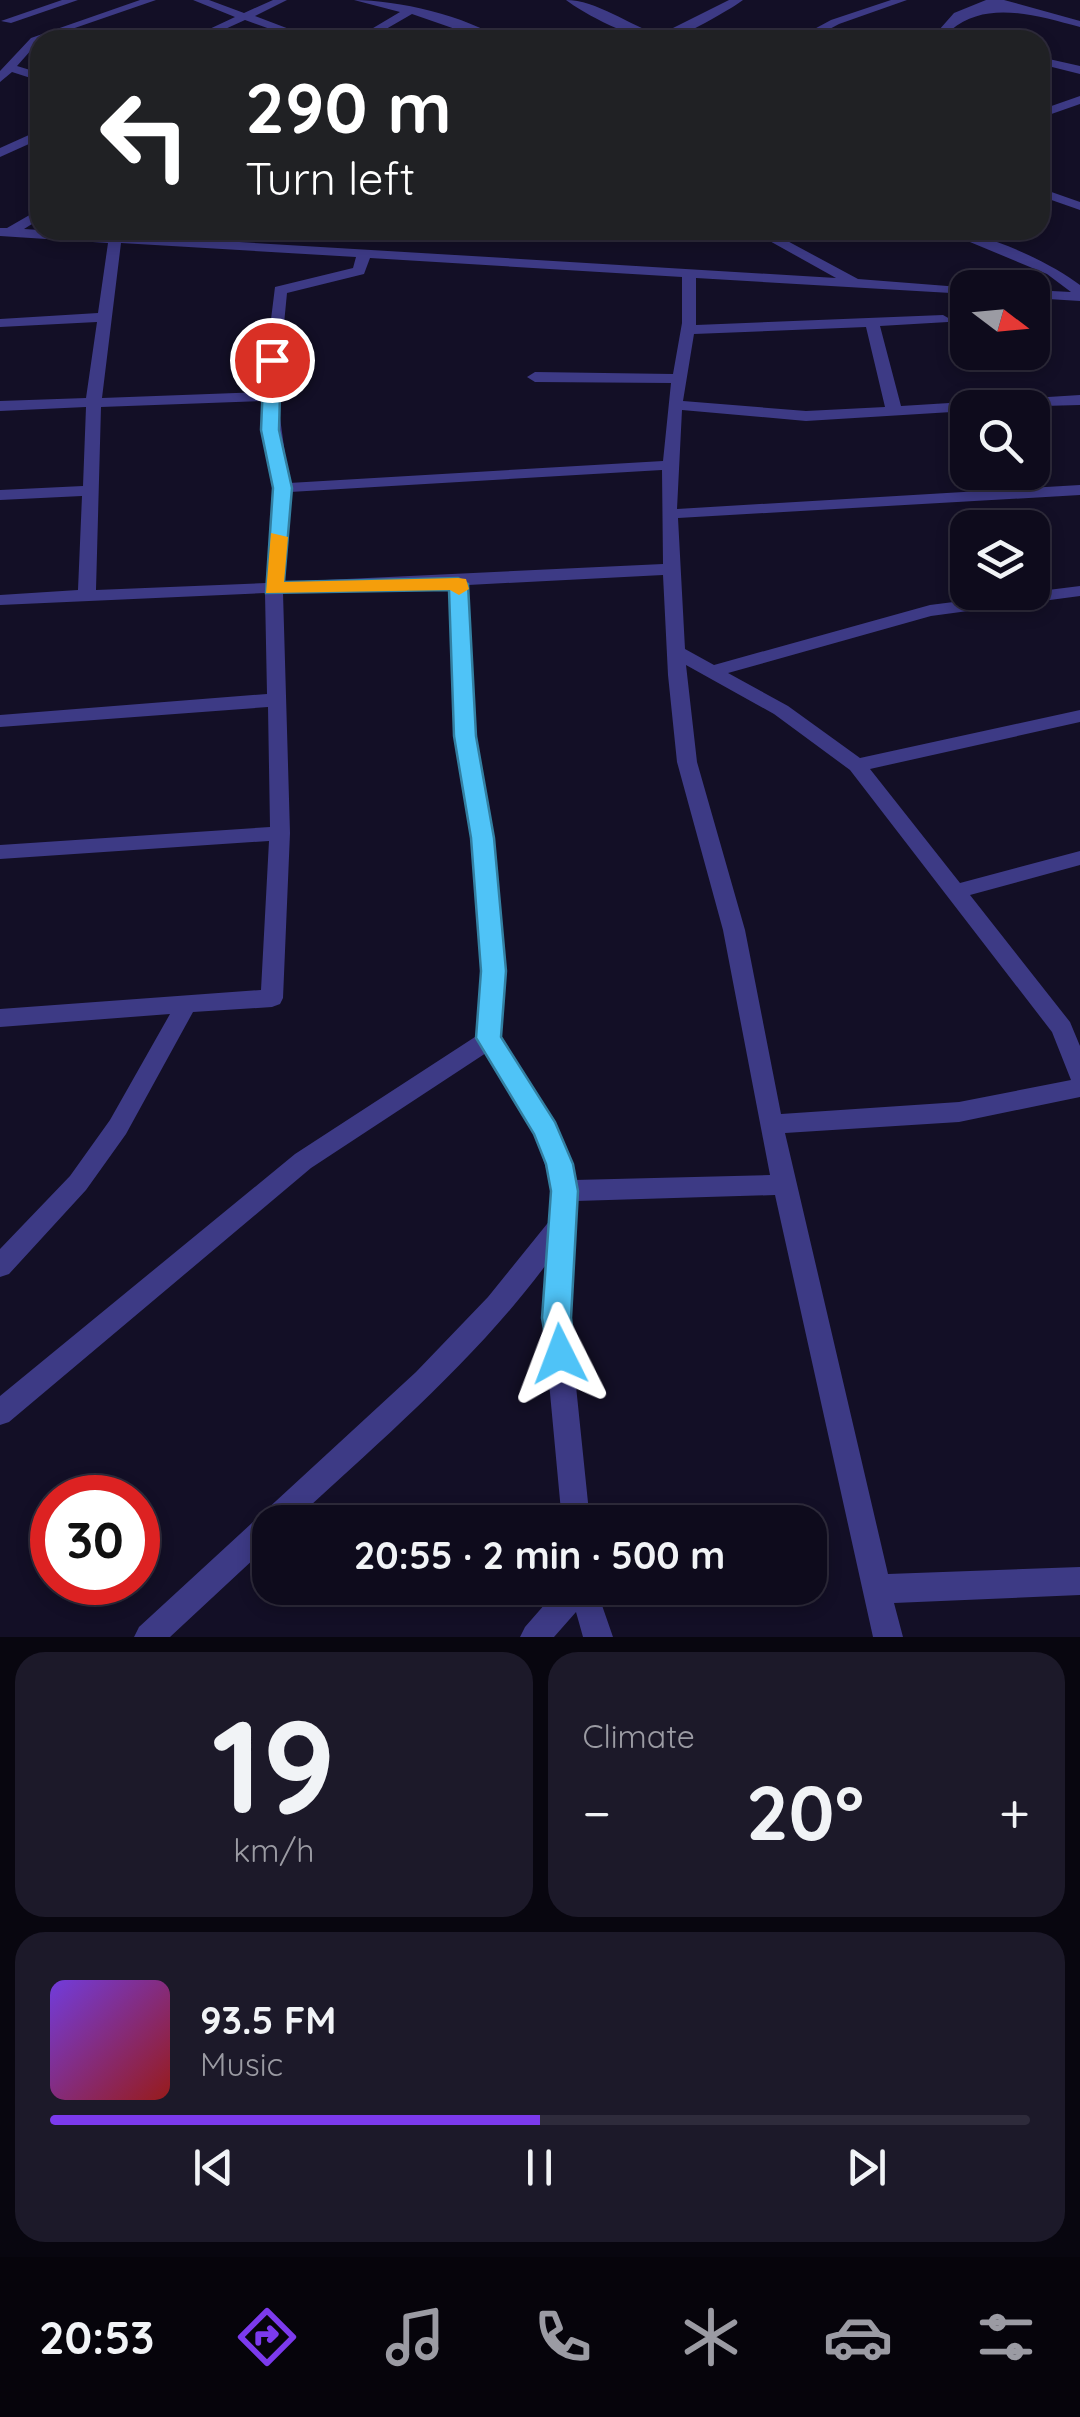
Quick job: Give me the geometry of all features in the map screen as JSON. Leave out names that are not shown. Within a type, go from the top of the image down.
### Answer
[{"type":"street","points":[[3,19],[73,0]]},
{"type":"street","points":[[64,30],[151,0]]},
{"type":"street","points":[[198,0],[282,30]]},
{"type":"street","points":[[214,30],[282,0]]},
{"type":"street","points":[[679,30],[738,0]]},
{"type":"street","points":[[819,30],[902,0]]},
{"type":"street","points":[[945,30],[951,21],[970,9],[995,0],[1080,24]]},
{"type":"street","points":[[370,1],[431,15],[471,30]]},
{"type":"street","points":[[579,1],[642,30]]},
{"type":"street","points":[[948,1],[970,9]]},
{"type":"street","points":[[376,30],[408,12]]},
{"type":"street","points":[[3,19],[30,37]]},
{"type":"street","points":[[0,78],[30,46]]},
{"type":"street","points":[[1050,62],[1080,70]]},
{"type":"street","points":[[12,69],[30,74]]},
{"type":"street","points":[[1050,111],[1080,100]]},
{"type":"street","points":[[1062,108],[1080,115]]},
{"type":"street","points":[[0,154],[30,139]]},
{"type":"street","points":[[1050,196],[1080,206]]},
{"type":"street","points":[[4,232],[30,218]]},
{"type":"street","points":[[4,232],[30,234]]},
{"type":"street","points":[[87,595],[94,399],[115,240]]},
{"type":"street","points":[[132,240],[950,289]]},
{"type":"street","points":[[776,240],[857,283]]},
{"type":"street","points":[[973,240],[1052,271],[1080,294]]},
{"type":"street","points":[[0,1018],[272,998],[280,833],[274,589],[282,488],[269,396],[280,290],[359,270],[364,254]]},
{"type":"street","points":[[688,273],[688,330],[669,466],[676,652],[687,762],[734,930],[784,1185],[888,1637]]},
{"type":"street","points":[[1050,294],[1080,294]]},
{"type":"street","points":[[0,323],[106,317]]},
{"type":"street","points":[[688,330],[943,320]]},
{"type":"street","points":[[872,322],[894,410]]},
{"type":"street","points":[[535,377],[680,379]]},
{"type":"street","points":[[0,406],[94,399],[269,396]]},
{"type":"street","points":[[675,405],[806,416],[1080,400]]},
{"type":"street","points":[[282,488],[669,466]]},
{"type":"street","points":[[669,514],[1080,490]]},
{"type":"street","points":[[0,495],[91,491]]},
{"type":"street","points":[[0,600],[458,584],[672,570]]},
{"type":"street","points":[[458,584],[465,736],[482,838],[494,971],[488,1038],[546,1130],[565,1191],[556,1318],[574,1505]]},
{"type":"street","points":[[714,671],[930,611],[1080,591]]},
{"type":"street","points":[[676,652],[782,710],[858,765],[909,836],[957,891],[1062,1028],[1080,1076]]},
{"type":"street","points":[[0,721],[274,700]]},
{"type":"street","points":[[858,765],[1080,716]]},
{"type":"street","points":[[0,852],[280,833]]},
{"type":"street","points":[[957,891],[1080,858]]},
{"type":"street","points":[[0,1266],[78,1184],[118,1127],[186,1004]]},
{"type":"street","points":[[0,1413],[304,1161],[488,1038]]},
{"type":"street","points":[[773,1124],[959,1112],[1080,1088]]},
{"type":"street","points":[[565,1191],[784,1185]]},
{"type":"street","points":[[293,1505],[445,1364],[527,1274],[564,1222]]},
{"type":"street","points":[[149,1637],[252,1542]]},
{"type":"street","points":[[877,1589],[1080,1581]]},
{"type":"street","points":[[535,1637],[564,1605]]},
{"type":"street","points":[[586,1605],[598,1637]]},
{"type":"slow traffic","points":[[278,537],[274,589],[458,584],[459,589]]},
{"type":"route","points":[[272,360],[270,430],[282,488],[274,589],[458,584],[465,736],[482,838],[494,971],[488,1038],[546,1130],[560,1164],[565,1191],[556,1318],[560,1354]]}]
